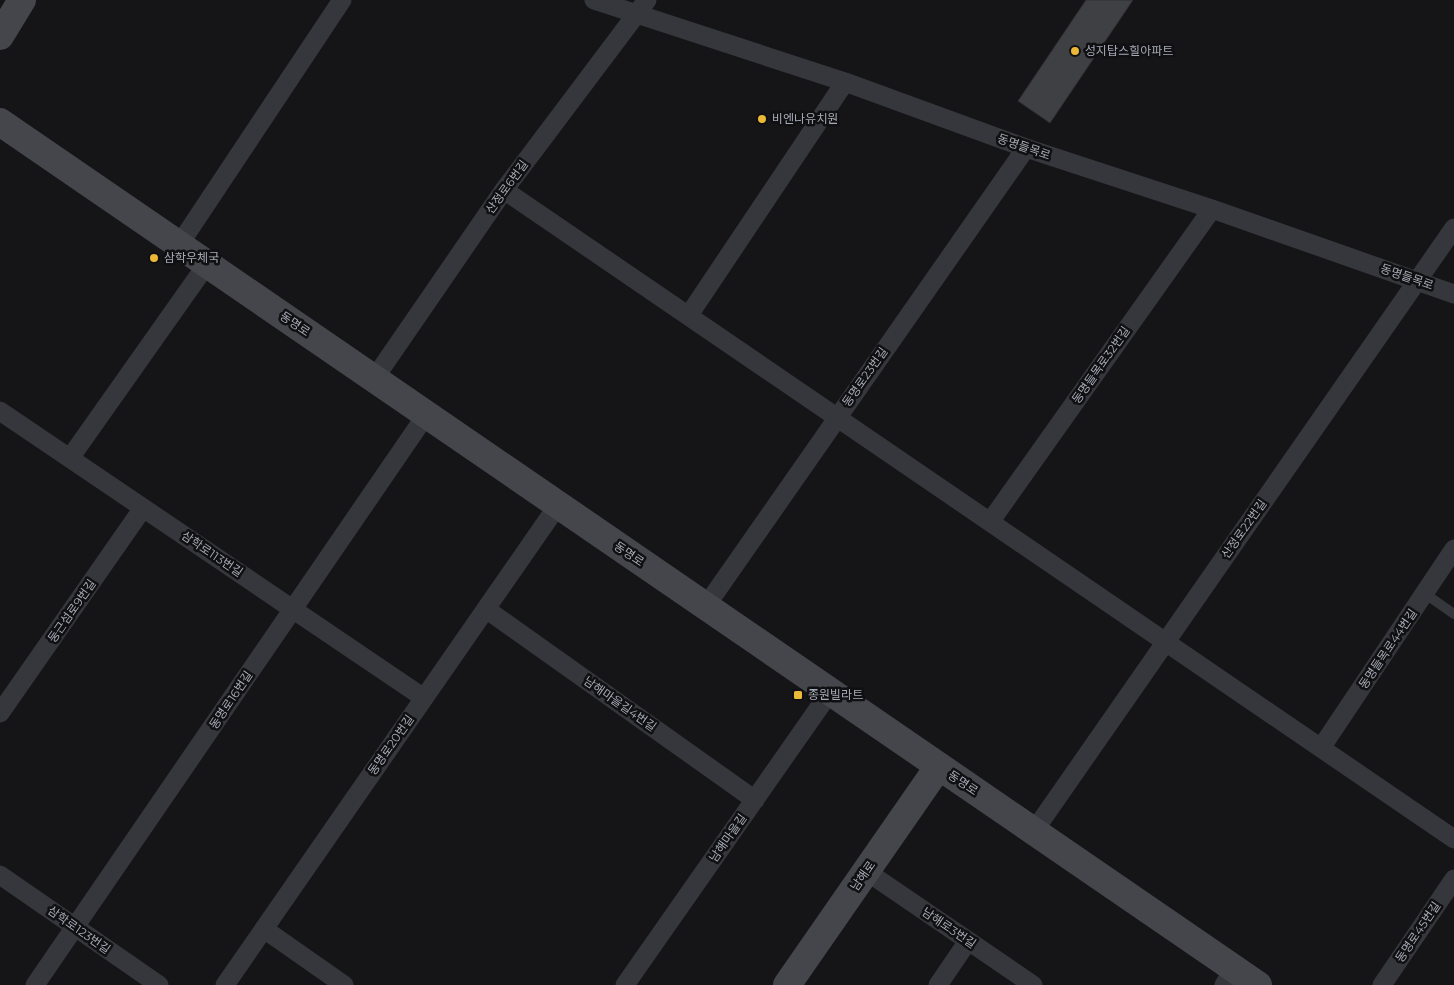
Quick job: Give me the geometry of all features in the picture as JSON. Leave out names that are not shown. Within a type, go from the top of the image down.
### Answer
[{"type":"street","points":[[0,36],[22,0]]},
{"type":"street","points":[[179,245],[342,0]]},
{"type":"street","name":"동명들목로","points":[[594,0],[642,7],[1026,148],[1212,209],[1454,294]]},
{"type":"street","name":"산정로6번길","points":[[374,379],[504,190],[642,7]]},
{"type":"street","points":[[689,315],[845,82]]},
{"type":"street","name":"동명로","points":[[0,122],[1034,831],[1229,977],[1258,985]]},
{"type":"street","name":"동명로23번길","points":[[706,606],[1026,148]]},
{"type":"street","points":[[504,190],[1454,839]]},
{"type":"street","name":"동명들목로32번길","points":[[990,522],[1212,209]]},
{"type":"street","name":"산정로22번길","points":[[1034,831],[1454,228]]},
{"type":"street","points":[[70,458],[207,264]]},
{"type":"street","name":"삼학로113번길","points":[[0,411],[424,698]]},
{"type":"street","name":"동명로16번길","points":[[35,985],[426,415]]},
{"type":"street","name":"동명로20번길","points":[[225,985],[558,505]]},
{"type":"street","name":"둥근섬로9번길","points":[[0,713],[143,508]]},
{"type":"street","name":"동명들목로44번길","points":[[1321,748],[1454,549]]},
{"type":"street","name":"남해마을길4번길","points":[[486,608],[755,800]]},
{"type":"street","name":"남해마을길","points":[[625,985],[830,692]]},
{"type":"street","name":"남해로","points":[[787,985],[939,766]]},
{"type":"street","name":"남해로3번길","points":[[866,871],[1033,985]]},
{"type":"street","name":"삼학로123번길","points":[[0,875],[159,985]]},
{"type":"street","name":"동명로45번길","points":[[1382,985],[1454,879]]},
{"type":"street","points":[[264,929],[344,985]]},
{"type":"street","points":[[938,985],[968,941]]},
{"type":"lane","points":[[1424,593],[1454,614]]},
{"type":"building","name":"성지탑스힐아파트","points":[[1086,0],[1133,0],[1050,123],[1018,101]]},
{"type":"place","name":"성지탑스힐아파트","points":[[1075,51]]},
{"type":"place","name":"비엔나유치원","points":[[762,119]]},
{"type":"place","name":"삼학우체국","points":[[154,258]]},
{"type":"place","name":"종원빌라트","points":[[798,695]]}]
